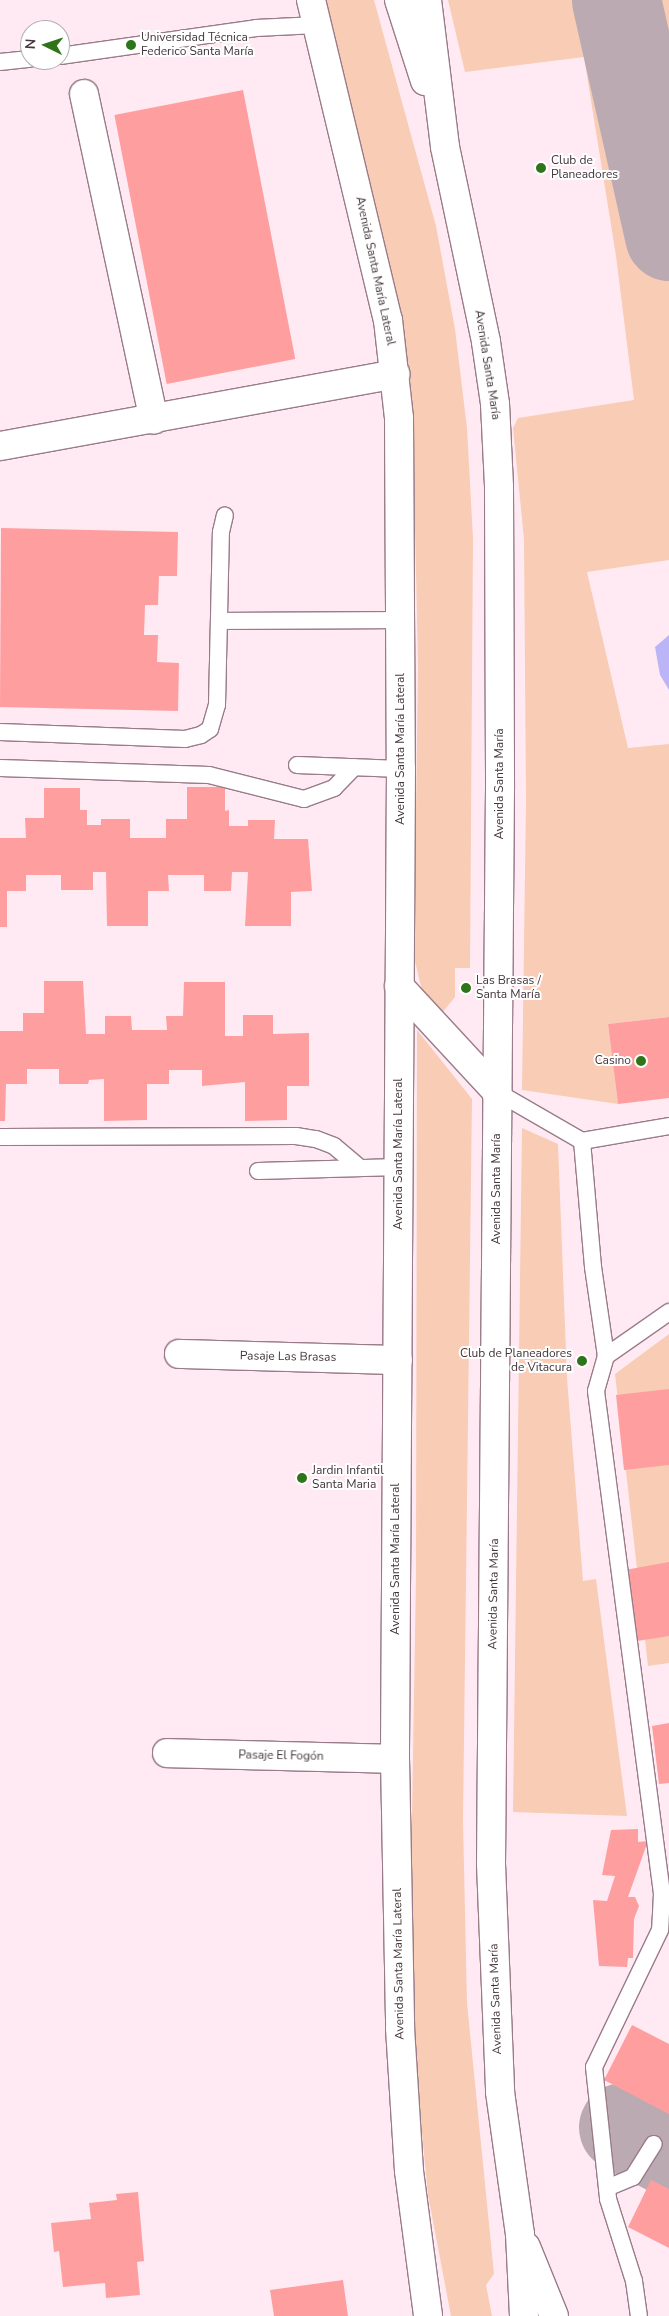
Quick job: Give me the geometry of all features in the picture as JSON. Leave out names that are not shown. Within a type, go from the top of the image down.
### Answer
[{"type":"street","name":"Avenida Santa María","points":[[400,0],[445,147]]},
{"type":"street","name":"Avenida Santa María","points":[[427,0],[445,147],[486,342],[495,404],[501,579],[491,1864],[500,2092],[520,2234],[524,2316]]},
{"type":"street","name":"Avenida Santa María Lateral","points":[[314,12],[386,311],[396,374],[401,466],[395,1759],[403,2082],[415,2226],[428,2316]]},
{"type":"street","points":[[84,94],[154,420]]},
{"type":"street","points":[[0,446],[154,420],[396,374]]},
{"type":"street","points":[[399,986],[498,1092]]},
{"type":"street","name":"Pasaje Las Brasas","points":[[179,1354],[398,1360]]},
{"type":"street","name":"Pasaje El Fogón","points":[[167,1753],[395,1759]]},
{"type":"street","name":"Avenida Santa María","points":[[520,2234],[554,2316]]},
{"type":"lane","points":[[70,55],[256,28],[314,12]]},
{"type":"lane","points":[[0,62],[20,60]]},
{"type":"lane","points":[[0,732],[185,739],[201,735],[210,729],[214,719],[221,532],[226,516]]},
{"type":"lane","points":[[219,621],[401,620]]},
{"type":"lane","points":[[297,765],[401,769]]},
{"type":"lane","points":[[0,768],[229,778],[304,799],[334,788],[354,767]]},
{"type":"lane","points":[[498,1092],[582,1141],[669,1126]]},
{"type":"lane","points":[[0,1137],[296,1136],[316,1139],[334,1146],[360,1168]]},
{"type":"lane","points":[[582,1141],[593,1267],[606,1356],[596,1391],[662,1894],[660,1930],[594,2067],[607,2188],[634,2280],[639,2316]]},
{"type":"lane","points":[[258,1171],[399,1167]]},
{"type":"lane","points":[[606,1356],[669,1312]]},
{"type":"lane","points":[[607,2188],[633,2177],[654,2144]]},
{"type":"shaded area","points":[[324,0],[374,0],[436,226],[455,329],[467,428],[473,538],[470,968],[455,968],[455,997],[442,1013],[422,991],[414,957],[418,666],[413,434],[394,283]]},
{"type":"shaded area","points":[[448,0],[607,0],[669,273],[669,560],[587,572],[628,748],[669,744],[669,1017],[608,1024],[618,1104],[522,1090],[526,800],[524,539],[513,428],[518,418],[634,400],[616,256],[584,57],[465,72]]},
{"type":"shaded area","points":[[633,0],[669,0],[669,155],[662,125]]},
{"type":"shaded area","points":[[669,635],[669,690],[660,675],[655,647]]},
{"type":"shaded area","points":[[417,1030],[472,1099],[463,1821],[467,2003],[494,2274],[486,2285],[492,2316],[451,2316],[428,2195],[415,2060],[410,1940],[416,1574]]},
{"type":"shaded area","points":[[522,1128],[558,1144],[567,1378],[583,1581],[596,1579],[627,1816],[513,1812]]},
{"type":"shaded area","points":[[669,1334],[669,1663],[648,1666],[615,1374]]},
{"type":"building","points":[[243,90],[295,359],[167,384],[114,115]]},
{"type":"building","points":[[1,528],[178,532],[177,576],[159,576],[158,605],[145,605],[144,635],[158,635],[157,662],[179,663],[178,711],[0,707]]},
{"type":"building","points":[[187,787],[225,787],[225,811],[229,810],[229,826],[248,826],[248,820],[275,820],[274,839],[308,839],[312,891],[291,892],[291,926],[245,926],[248,872],[232,872],[231,891],[204,891],[204,875],[168,875],[169,891],[148,891],[148,926],[107,926],[106,872],[93,872],[93,890],[61,890],[61,875],[26,875],[26,891],[7,891],[7,927],[0,927],[0,838],[26,838],[25,818],[44,818],[44,788],[80,788],[80,810],[87,810],[87,825],[101,825],[101,819],[130,819],[130,838],[166,838],[166,819],[187,819]]},
{"type":"building","points":[[44,981],[83,981],[86,1034],[105,1034],[105,1016],[131,1016],[132,1030],[167,1030],[166,1016],[183,1016],[184,982],[225,982],[225,1036],[243,1036],[243,1015],[273,1015],[273,1034],[309,1033],[309,1086],[287,1086],[287,1120],[245,1121],[245,1082],[202,1086],[202,1070],[169,1070],[169,1084],[147,1084],[147,1120],[104,1121],[104,1079],[89,1080],[88,1084],[59,1084],[59,1069],[27,1069],[27,1084],[6,1084],[5,1121],[0,1121],[0,1031],[23,1031],[23,1013],[44,1013]]},
{"type":"building","name":"Casino","points":[[669,1017],[669,1098],[618,1104],[608,1024]]},
{"type":"building","points":[[669,1389],[669,1465],[624,1470],[616,1395]]},
{"type":"building","points":[[669,1562],[669,1636],[637,1641],[625,1570]]},
{"type":"building","points":[[669,1723],[669,1783],[659,1784],[652,1726]]},
{"type":"building","points":[[638,1829],[638,1842],[648,1841],[628,1897],[635,1897],[639,1906],[634,1919],[633,1958],[628,1958],[627,1967],[599,1966],[593,1900],[607,1901],[615,1876],[602,1875],[611,1830]]},
{"type":"building","points":[[632,2025],[669,2044],[669,2114],[604,2080]]},
{"type":"building","points":[[651,2180],[669,2189],[669,2248],[628,2227]]},
{"type":"building","points":[[138,2192],[144,2261],[137,2262],[140,2295],[106,2298],[105,2283],[63,2287],[59,2251],[54,2252],[51,2223],[91,2219],[89,2203],[117,2200],[116,2194]]},
{"type":"building","points":[[343,2280],[348,2316],[274,2316],[270,2290]]},
{"type":"taxiway","points":[[616,0],[669,236]]},
{"type":"taxiway","points":[[623,2127],[669,2151]]},
{"type":"place","name":"Universidad Técnica Federico Santa María","points":[[131,45]]},
{"type":"place","name":"Club de Planeadores","points":[[541,168]]},
{"type":"place","name":"Las Brasas / Santa María","points":[[466,988]]},
{"type":"place","name":"Casino","points":[[641,1061]]},
{"type":"place","name":"Club de Planeadores de Vitacura","points":[[582,1361]]},
{"type":"place","name":"Jardin Infantil Santa Maria","points":[[302,1478]]}]
